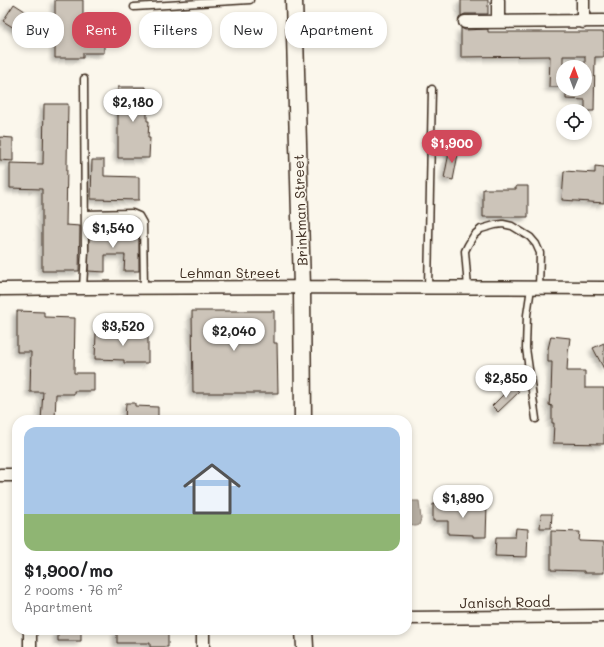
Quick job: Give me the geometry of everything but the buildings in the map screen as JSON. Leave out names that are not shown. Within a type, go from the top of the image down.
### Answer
[{"type":"street","name":"Brinkman Street","points":[[294,0],[302,287],[303,415]]},
{"type":"street","points":[[498,0],[498,22]]},
{"type":"street","points":[[583,0],[583,22]]},
{"type":"street","points":[[465,22],[604,21]]},
{"type":"street","name":"Lehman Street","points":[[0,289],[302,287],[604,288]]},
{"type":"street","points":[[0,475],[12,475]]},
{"type":"street","name":"Janisch Road","points":[[412,618],[604,616]]},
{"type":"street","points":[[30,635],[30,647]]},
{"type":"street","points":[[203,635],[203,647]]},
{"type":"street","points":[[304,635],[305,647]]},
{"type":"lane","points":[[134,7],[250,0]]},
{"type":"lane","points":[[83,288],[85,251],[84,79]]},
{"type":"lane","points":[[428,287],[432,90]]},
{"type":"lane","points":[[84,214],[132,213],[139,216],[143,223],[144,288]]},
{"type":"lane","points":[[468,288],[465,251],[474,235],[481,229],[504,224],[512,226],[530,237],[536,244],[540,253],[535,288],[527,315],[526,348],[536,419]]},
{"type":"shaded area","points":[[412,501],[419,501],[421,519],[419,525],[412,525]]}]
